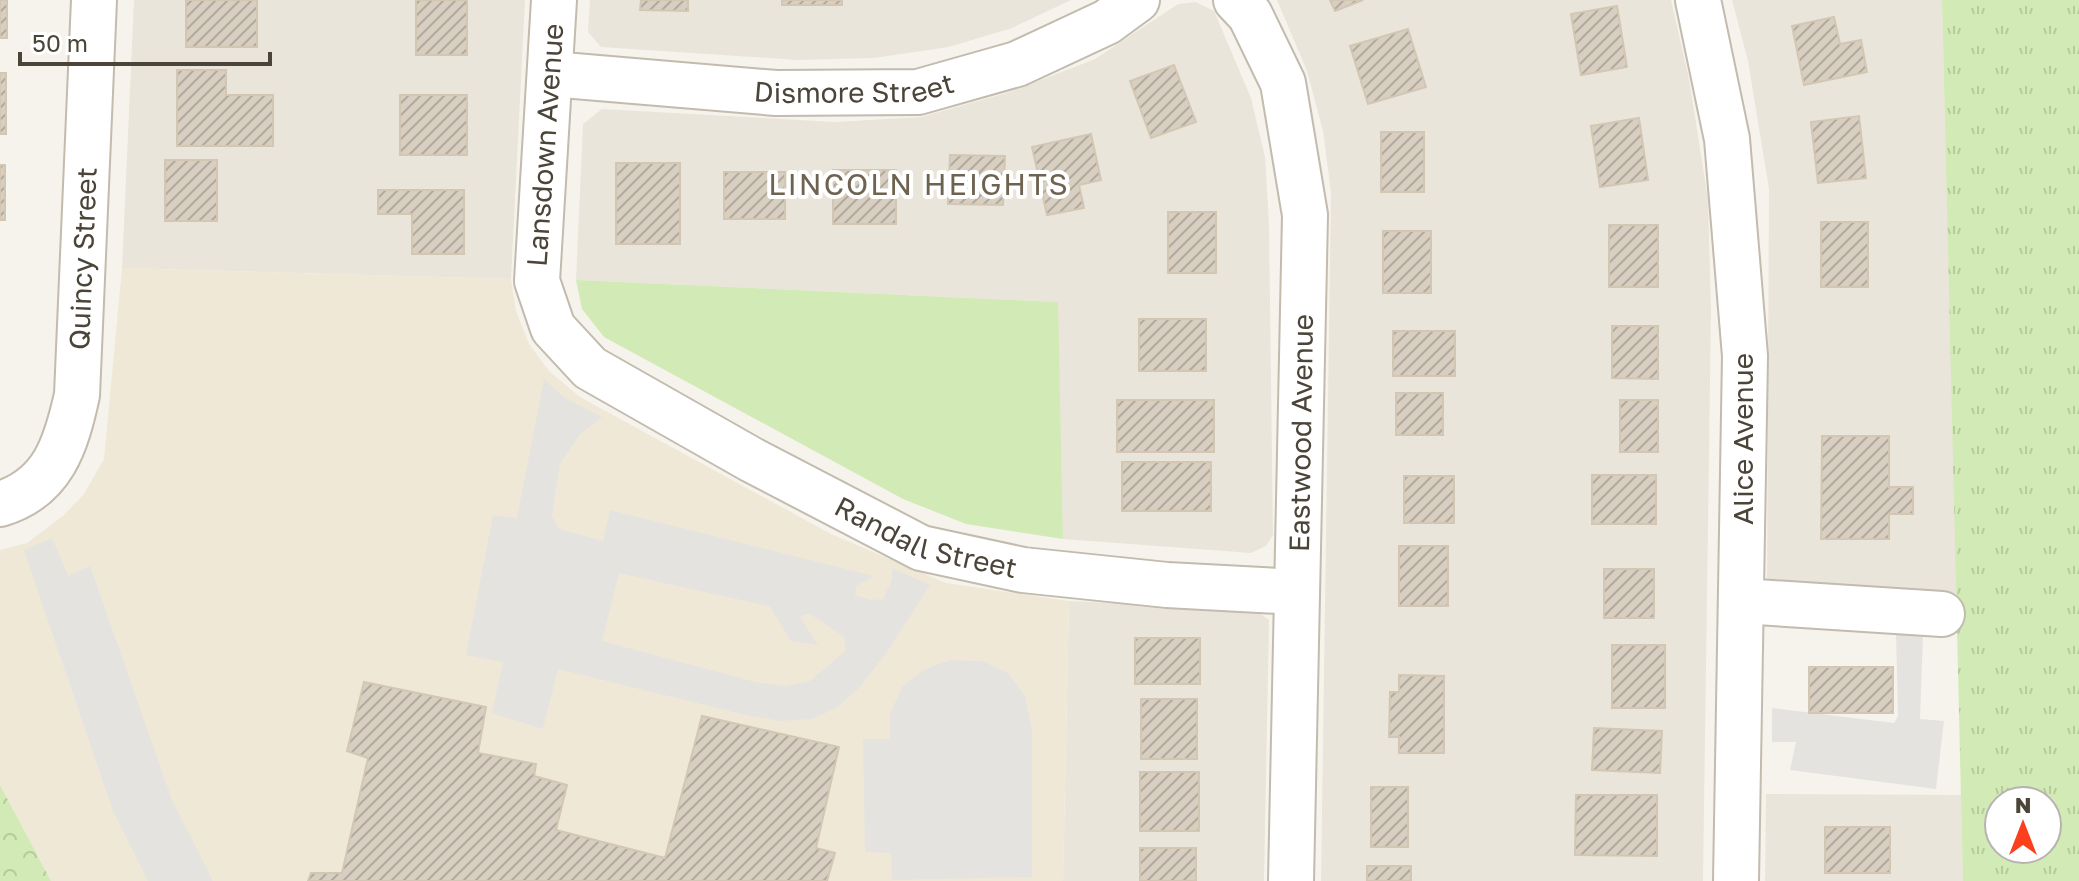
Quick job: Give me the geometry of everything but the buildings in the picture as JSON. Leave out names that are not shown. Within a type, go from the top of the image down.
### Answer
[{"type":"street","name":"Quincy Street","points":[[10,501],[53,468],[68,436],[77,395],[94,0]]},
{"type":"street","name":"Lansdown Avenue","points":[[554,0],[537,281],[553,328],[590,368]]},
{"type":"street","name":"Dismore Street","points":[[551,74],[776,93],[918,92],[1017,64],[1107,22],[1137,0]]},
{"type":"street","name":"Eastwood Avenue","points":[[1236,0],[1250,15],[1283,83],[1305,215],[1291,881]]},
{"type":"street","name":"Alice Avenue","points":[[1698,0],[1727,139],[1745,356],[1736,881]]},
{"type":"street","name":"Randall Street","points":[[590,368],[752,460],[921,548],[1023,570],[1167,585],[1297,592]]},
{"type":"street","points":[[1741,601],[1942,614]]},
{"type":"shaded area","points":[[134,0],[525,0],[511,279],[122,268]]},
{"type":"shaded area","points":[[590,0],[1071,0],[1012,28],[949,47],[874,58],[798,60],[601,47],[588,32]]},
{"type":"shaded area","points":[[1277,0],[1671,0],[1689,79],[1708,199],[1711,310],[1703,881],[1321,881],[1331,193],[1323,131],[1307,71]]},
{"type":"shaded area","points":[[1732,0],[1942,0],[1957,594],[1767,581],[1769,189],[1748,61]]},
{"type":"shaded area","points":[[1196,2],[1214,11],[1251,98],[1265,157],[1269,224],[1273,535],[1266,546],[1251,553],[1063,539],[1057,302],[576,280],[583,124],[602,109],[835,122],[921,117],[1010,92],[1095,59],[1178,4]]},
{"type":"shaded area","points":[[122,268],[511,279],[516,311],[529,344],[549,371],[580,397],[831,534],[946,583],[1069,601],[1063,881],[51,881],[0,785],[0,550],[27,543],[64,515],[84,494],[104,459]]},
{"type":"shaded area","points":[[544,379],[565,398],[602,417],[579,435],[560,464],[552,516],[559,529],[603,541],[610,510],[874,576],[856,586],[855,595],[871,600],[883,599],[892,580],[892,568],[930,585],[887,652],[860,687],[836,708],[812,719],[780,721],[746,715],[558,669],[543,729],[492,713],[503,662],[466,655],[493,515],[517,518]],"holes":[[[619,573],[769,606],[791,641],[818,645],[800,617],[809,613],[844,637],[845,651],[810,681],[785,686],[755,682],[602,641]]]},
{"type":"shaded area","points":[[52,538],[68,576],[90,566],[172,800],[213,881],[148,881],[113,811],[24,550]]},
{"type":"shaded area","points":[[1069,601],[1254,609],[1269,620],[1264,881],[1063,881]]},
{"type":"shaded area","points":[[1896,632],[1923,635],[1920,719],[1944,721],[1936,789],[1790,770],[1796,742],[1772,742],[1772,708],[1894,723],[1898,716]]},
{"type":"shaded area","points":[[950,660],[982,661],[1008,673],[1025,696],[1032,730],[1032,877],[892,880],[891,853],[865,852],[863,739],[890,739],[890,714],[902,687],[923,670]]},
{"type":"shaded area","points":[[1766,794],[1961,795],[1963,881],[1765,881]]},
{"type":"green space","points":[[1942,0],[2079,0],[2079,881],[1963,881]]},
{"type":"green space","points":[[576,280],[1058,302],[1063,539],[966,524],[903,499],[604,337],[582,309]]},
{"type":"green space","points":[[0,785],[51,881],[0,881]]},
{"type":"district","name":"LINCOLN HEIGHTS","points":[[919,185]]}]
